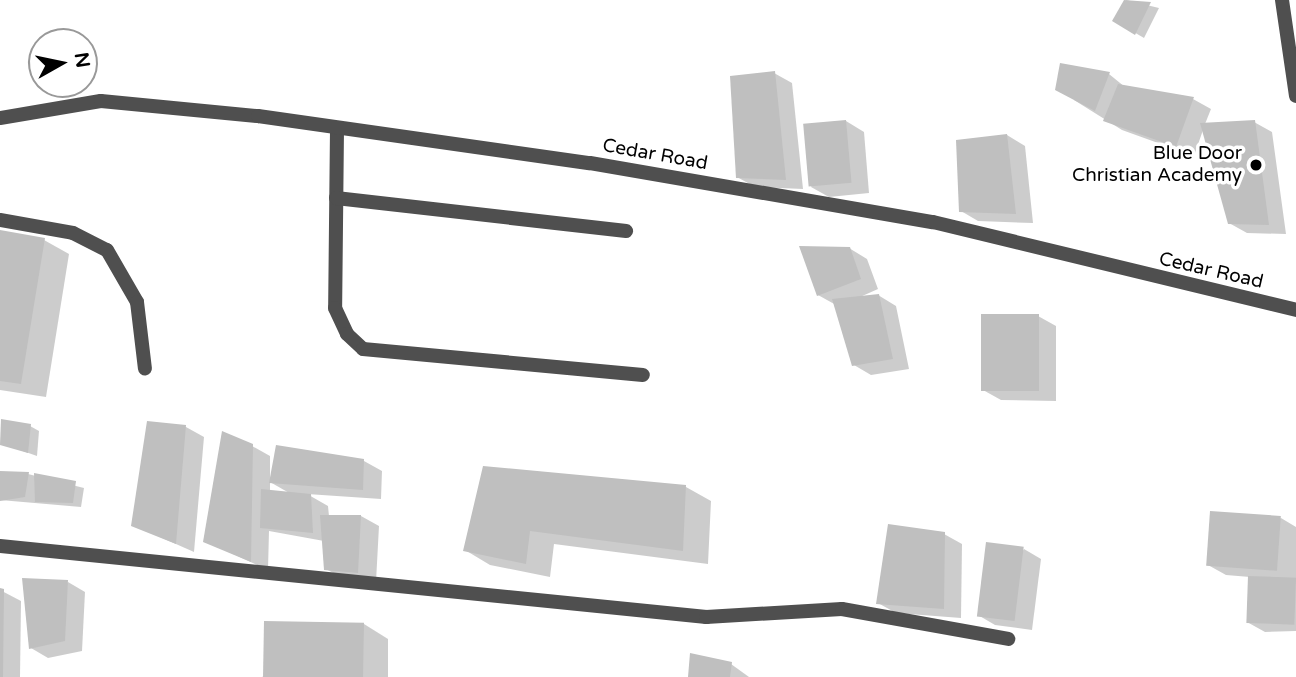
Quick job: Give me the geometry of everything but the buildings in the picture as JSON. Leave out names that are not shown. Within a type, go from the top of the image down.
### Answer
[{"type":"street","points":[[1282,0],[1296,96]]},
{"type":"street","name":"Cedar Road","points":[[0,118],[101,101],[590,163],[933,222],[1296,310]]},
{"type":"street","points":[[337,129],[335,307],[347,334],[363,349],[643,375]]},
{"type":"street","points":[[336,198],[626,231]]},
{"type":"street","points":[[0,220],[73,233],[107,250],[137,302],[145,369]]},
{"type":"street","points":[[0,546],[706,617],[842,609],[1009,639]]},
{"type":"place","name":"Blue Door Christian Academy","points":[[1256,165]]}]
